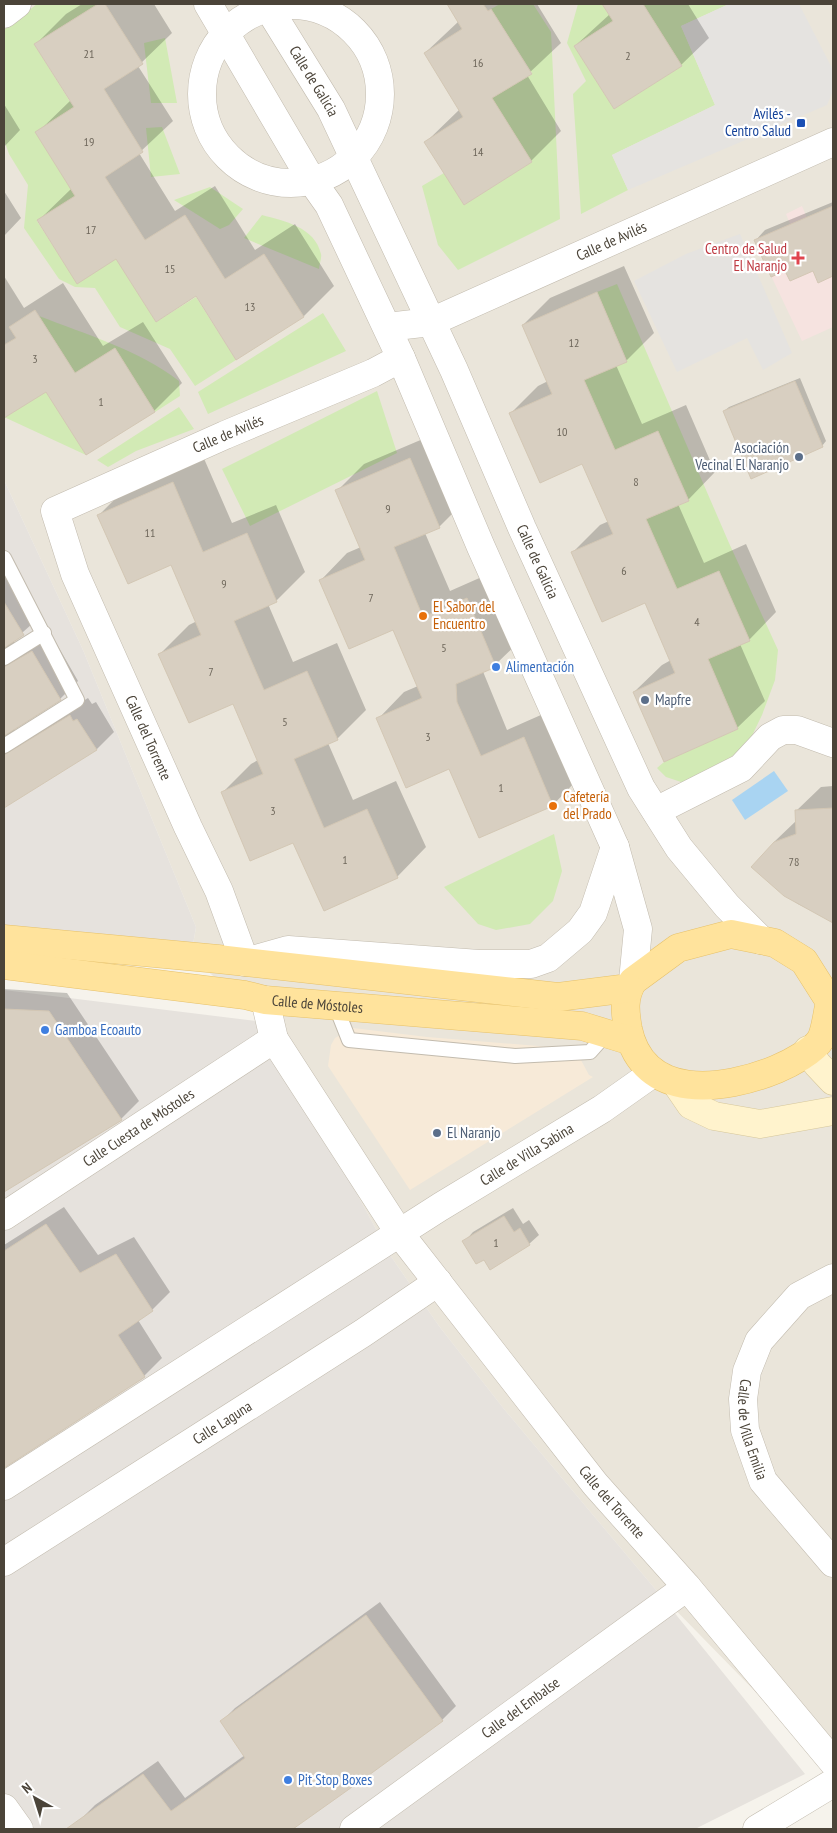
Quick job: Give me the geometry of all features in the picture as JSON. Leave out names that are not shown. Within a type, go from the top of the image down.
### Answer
[{"type":"main road","points":[[4,939],[245,962],[558,997],[631,985],[678,948],[732,934],[775,942],[804,961],[833,972]]},
{"type":"main road","points":[[631,985],[618,1037],[665,1078],[717,1086],[755,1078],[794,1061],[821,1042],[830,1002],[804,961]]},
{"type":"main road","name":"Calle de Móstoles","points":[[4,965],[245,995],[265,1000],[582,1026],[618,1037]]},
{"type":"street","points":[[4,14],[17,4]]},
{"type":"street","points":[[208,4],[312,181],[329,205],[401,358],[481,547],[615,847],[638,929],[631,985]]},
{"type":"street","points":[[295,4],[320,9],[342,19],[360,36],[373,56],[380,79],[381,101],[377,121],[369,138],[354,158],[332,174],[312,181],[279,183],[258,178],[238,167],[219,148],[207,125],[202,103],[203,79],[210,56],[224,34],[244,18],[267,6],[295,4]]},
{"type":"street","name":"Calle de Galicia","points":[[267,6],[331,109],[431,322],[641,788],[679,848],[727,906],[761,940]]},
{"type":"street","name":"Calle de Avilés","points":[[387,327],[431,322],[833,142]]},
{"type":"street","name":"Calle de Avilés","points":[[55,511],[231,432],[373,373],[401,358]]},
{"type":"street","name":"Calle del Torrente","points":[[55,511],[75,574],[188,827],[219,891],[245,962]]},
{"type":"street","points":[[656,811],[741,768],[770,737],[783,730],[797,730],[833,744]]},
{"type":"street","points":[[245,962],[288,950],[479,964],[531,964],[548,958],[580,931],[593,913],[615,847]]},
{"type":"street","name":"Calle del Torrente","points":[[265,1000],[274,1038],[400,1234],[595,1484],[687,1587],[833,1762]]},
{"type":"street","name":"Calle Cuesta de Móstoles","points":[[4,1216],[274,1038]]},
{"type":"street","points":[[821,1042],[817,1064],[833,1081]]},
{"type":"street","points":[[665,1078],[691,1105],[714,1116],[732,1120],[760,1124],[833,1111]]},
{"type":"street","name":"Calle de Villa Sabina","points":[[400,1234],[602,1109],[665,1078]]},
{"type":"street","points":[[4,1486],[400,1234]]},
{"type":"street","name":"Calle de Villa Emilia","points":[[833,1278],[800,1296],[760,1341],[747,1371],[743,1399],[745,1430],[763,1481],[833,1563]]},
{"type":"street","name":"Calle Laguna","points":[[4,1562],[355,1339],[438,1282]]},
{"type":"street","name":"Calle del Embalse","points":[[354,1829],[687,1587]]},
{"type":"street","points":[[757,1829],[833,1783]]},
{"type":"street","points":[[4,1808],[19,1829]]},
{"type":"lane","points":[[4,558],[77,700],[4,746]]},
{"type":"lane","points":[[4,658],[44,633]]},
{"type":"shaded area","points":[[4,4],[833,4],[833,1771],[656,1590],[504,1409],[439,1326],[390,1255],[264,1022],[191,956],[196,927],[83,650],[4,480]]},
{"type":"shaded area","points":[[729,4],[799,4],[833,70],[833,91],[827,105],[628,190],[612,155],[715,105],[681,26]]},
{"type":"shaded area","name":"Centro de Salud El Naranjo","points":[[802,206],[807,218],[833,206],[833,327],[802,341],[754,240],[790,224],[786,214]]},
{"type":"shaded area","points":[[740,234],[792,353],[763,370],[747,338],[677,372],[634,281],[686,254]]},
{"type":"shaded area","points":[[4,480],[83,650],[196,927],[191,956],[4,927]]},
{"type":"shaded area","points":[[4,990],[264,1022],[390,1255],[439,1326],[504,1409],[656,1590],[805,1774],[695,1829],[4,1829]]},
{"type":"shaded area","name":"El Naranjo","points":[[353,1028],[427,1037],[575,1049],[589,1075],[593,1077],[410,1190],[328,1066],[331,1045],[335,1038]]},
{"type":"green space","points":[[37,4],[98,4],[34,44],[74,108],[75,196],[37,221],[77,283],[116,258],[156,322],[196,297],[236,360],[195,386],[170,349],[120,327],[95,288],[75,287],[59,279],[24,228],[28,185],[9,154],[4,140],[4,30]]},
{"type":"green space","points":[[500,4],[533,4],[551,32],[560,219],[458,270],[438,245],[422,186],[444,173],[464,205],[532,162],[492,98],[532,73],[491,9]]},
{"type":"green space","points":[[578,4],[602,4],[613,21],[574,46],[614,109],[682,66],[643,4],[729,4],[681,26],[715,105],[612,155],[628,190],[581,214],[573,94],[586,81],[567,43]]},
{"type":"green space","points":[[165,38],[177,103],[151,103],[144,43]]},
{"type":"green space","points":[[162,127],[180,174],[151,177],[146,128]]},
{"type":"green space","points":[[210,187],[243,209],[229,225],[220,229],[174,200]]},
{"type":"green space","points":[[262,215],[289,223],[312,237],[318,245],[321,254],[319,269],[244,238]]},
{"type":"green space","points":[[617,284],[729,543],[778,650],[775,680],[762,715],[748,744],[731,757],[684,783],[666,777],[657,768],[664,762],[738,729],[708,659],[749,640],[719,571],[677,589],[642,521],[689,501],[658,432],[615,450],[584,380],[627,361],[597,292]]},
{"type":"green space","points":[[323,313],[346,351],[208,414],[198,392]]},
{"type":"green space","points":[[39,316],[147,360],[179,381],[180,396],[155,412],[115,349],[75,373]]},
{"type":"green space","points":[[46,391],[86,455],[4,417],[4,412],[7,416]]},
{"type":"green space","points":[[377,391],[397,453],[250,526],[222,469]]},
{"type":"green space","points":[[179,407],[194,429],[136,451],[108,467],[97,460]]},
{"type":"green space","points":[[554,834],[562,871],[553,901],[530,924],[496,930],[478,924],[444,887]]},
{"type":"water","points":[[774,771],[788,791],[745,820],[732,800]]},
{"type":"building","points":[[98,4],[105,4],[143,64],[104,89],[143,152],[105,177],[145,240],[185,215],[225,279],[264,254],[304,317],[236,360],[196,296],[156,322],[116,259],[77,284],[37,220],[75,196],[35,132],[74,107],[34,44]]},
{"type":"building","points":[[447,4],[483,4],[488,11],[491,9],[532,74],[492,98],[532,162],[464,205],[424,142],[463,117],[424,53],[462,29]]},
{"type":"building","points":[[602,4],[643,4],[682,66],[614,109],[574,46],[613,21]]},
{"type":"building","points":[[833,206],[833,276],[818,283],[813,271],[790,281],[785,271],[771,277],[754,240]]},
{"type":"building","points":[[597,292],[627,362],[584,380],[615,450],[658,431],[689,501],[646,519],[677,589],[719,571],[750,641],[708,659],[738,729],[664,762],[633,692],[675,673],[645,603],[602,622],[571,552],[613,534],[582,464],[540,483],[509,413],[552,394],[522,325]]},
{"type":"building","points":[[35,310],[75,373],[115,348],[155,412],[86,455],[46,392],[4,418],[4,345],[16,338],[9,327]]},
{"type":"building","points":[[795,381],[823,447],[751,479],[723,411]]},
{"type":"building","points":[[410,458],[440,528],[394,547],[423,617],[467,598],[496,667],[456,684],[457,702],[481,756],[524,737],[553,806],[479,838],[449,769],[406,788],[376,718],[422,698],[393,630],[349,649],[319,580],[365,560],[335,490]]},
{"type":"building","points":[[173,482],[203,552],[247,533],[277,602],[234,621],[264,690],[307,671],[338,740],[294,759],[324,828],[367,809],[398,878],[324,911],[293,843],[250,861],[221,792],[263,774],[233,704],[189,723],[158,654],[201,635],[171,565],[128,584],[97,515]]},
{"type":"building","points":[[4,602],[24,635],[4,648]]},
{"type":"building","points":[[32,651],[61,700],[4,736],[4,667]]},
{"type":"building","points":[[70,715],[73,721],[77,719],[97,750],[4,808],[4,755]]},
{"type":"building","points":[[833,808],[833,923],[784,896],[751,867],[774,842],[796,834],[795,810]]},
{"type":"building","points":[[4,1009],[49,1011],[122,1120],[4,1192]]},
{"type":"building","points":[[504,1216],[514,1232],[520,1228],[530,1245],[490,1270],[484,1260],[476,1264],[462,1241]]},
{"type":"building","points":[[46,1224],[80,1273],[116,1254],[153,1311],[118,1335],[145,1377],[4,1468],[4,1251]]},
{"type":"building","points":[[366,1615],[443,1721],[369,1775],[293,1829],[66,1829],[143,1774],[171,1811],[208,1785],[245,1758],[220,1721]]},
{"type":"place","name":"Avilés - Centro Salud","points":[[801,123]]},
{"type":"place","name":"Centro de Salud El Naranjo","points":[[798,258]]},
{"type":"place","name":"Asociación Vecinal El Naranjo","points":[[799,457]]},
{"type":"place","name":"El Sabor del Encuentro","points":[[423,616]]},
{"type":"place","name":"Alimentación","points":[[496,667]]},
{"type":"place","name":"Mapfre","points":[[645,700]]},
{"type":"place","name":"Cafetería del Prado","points":[[553,806]]},
{"type":"place","name":"Gamboa Ecoauto","points":[[45,1030]]},
{"type":"place","name":"El Naranjo","points":[[437,1133]]},
{"type":"place","name":"Pit Stop Boxes","points":[[288,1780]]}]
